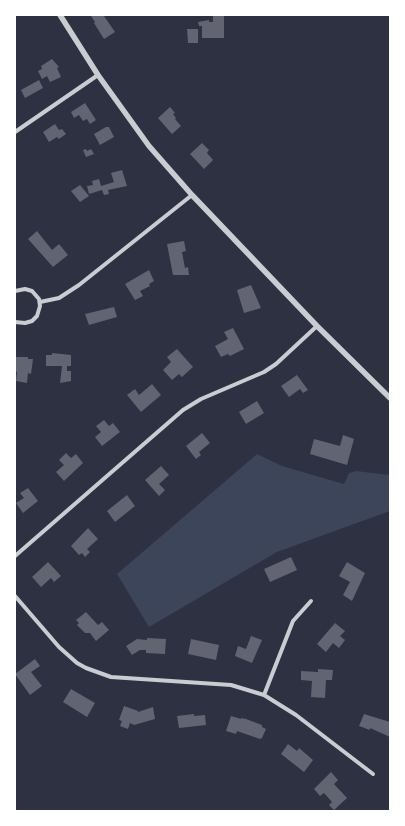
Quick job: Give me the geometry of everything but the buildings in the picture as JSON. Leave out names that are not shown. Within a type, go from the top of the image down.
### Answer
[{"type":"street","points":[[60,15],[98,75],[134,127],[192,195],[317,326],[390,398]]},
{"type":"street","points":[[15,132],[98,75]]},
{"type":"street","points":[[40,302],[59,298],[79,285],[192,195]]},
{"type":"street","points":[[15,291],[25,289],[32,291],[40,302],[40,310],[35,319],[25,324],[15,322]]},
{"type":"street","points":[[15,556],[183,410],[201,399],[264,372],[276,364],[317,326]]},
{"type":"street","points":[[15,596],[59,647],[77,663],[94,672],[121,678],[231,685],[264,695],[296,715],[372,774]]},
{"type":"street","points":[[264,695],[293,622],[311,601]]},
{"type":"shaded area","points":[[257,454],[282,466],[344,484],[349,473],[356,471],[390,475],[390,511],[277,552],[149,627],[117,574]]}]
